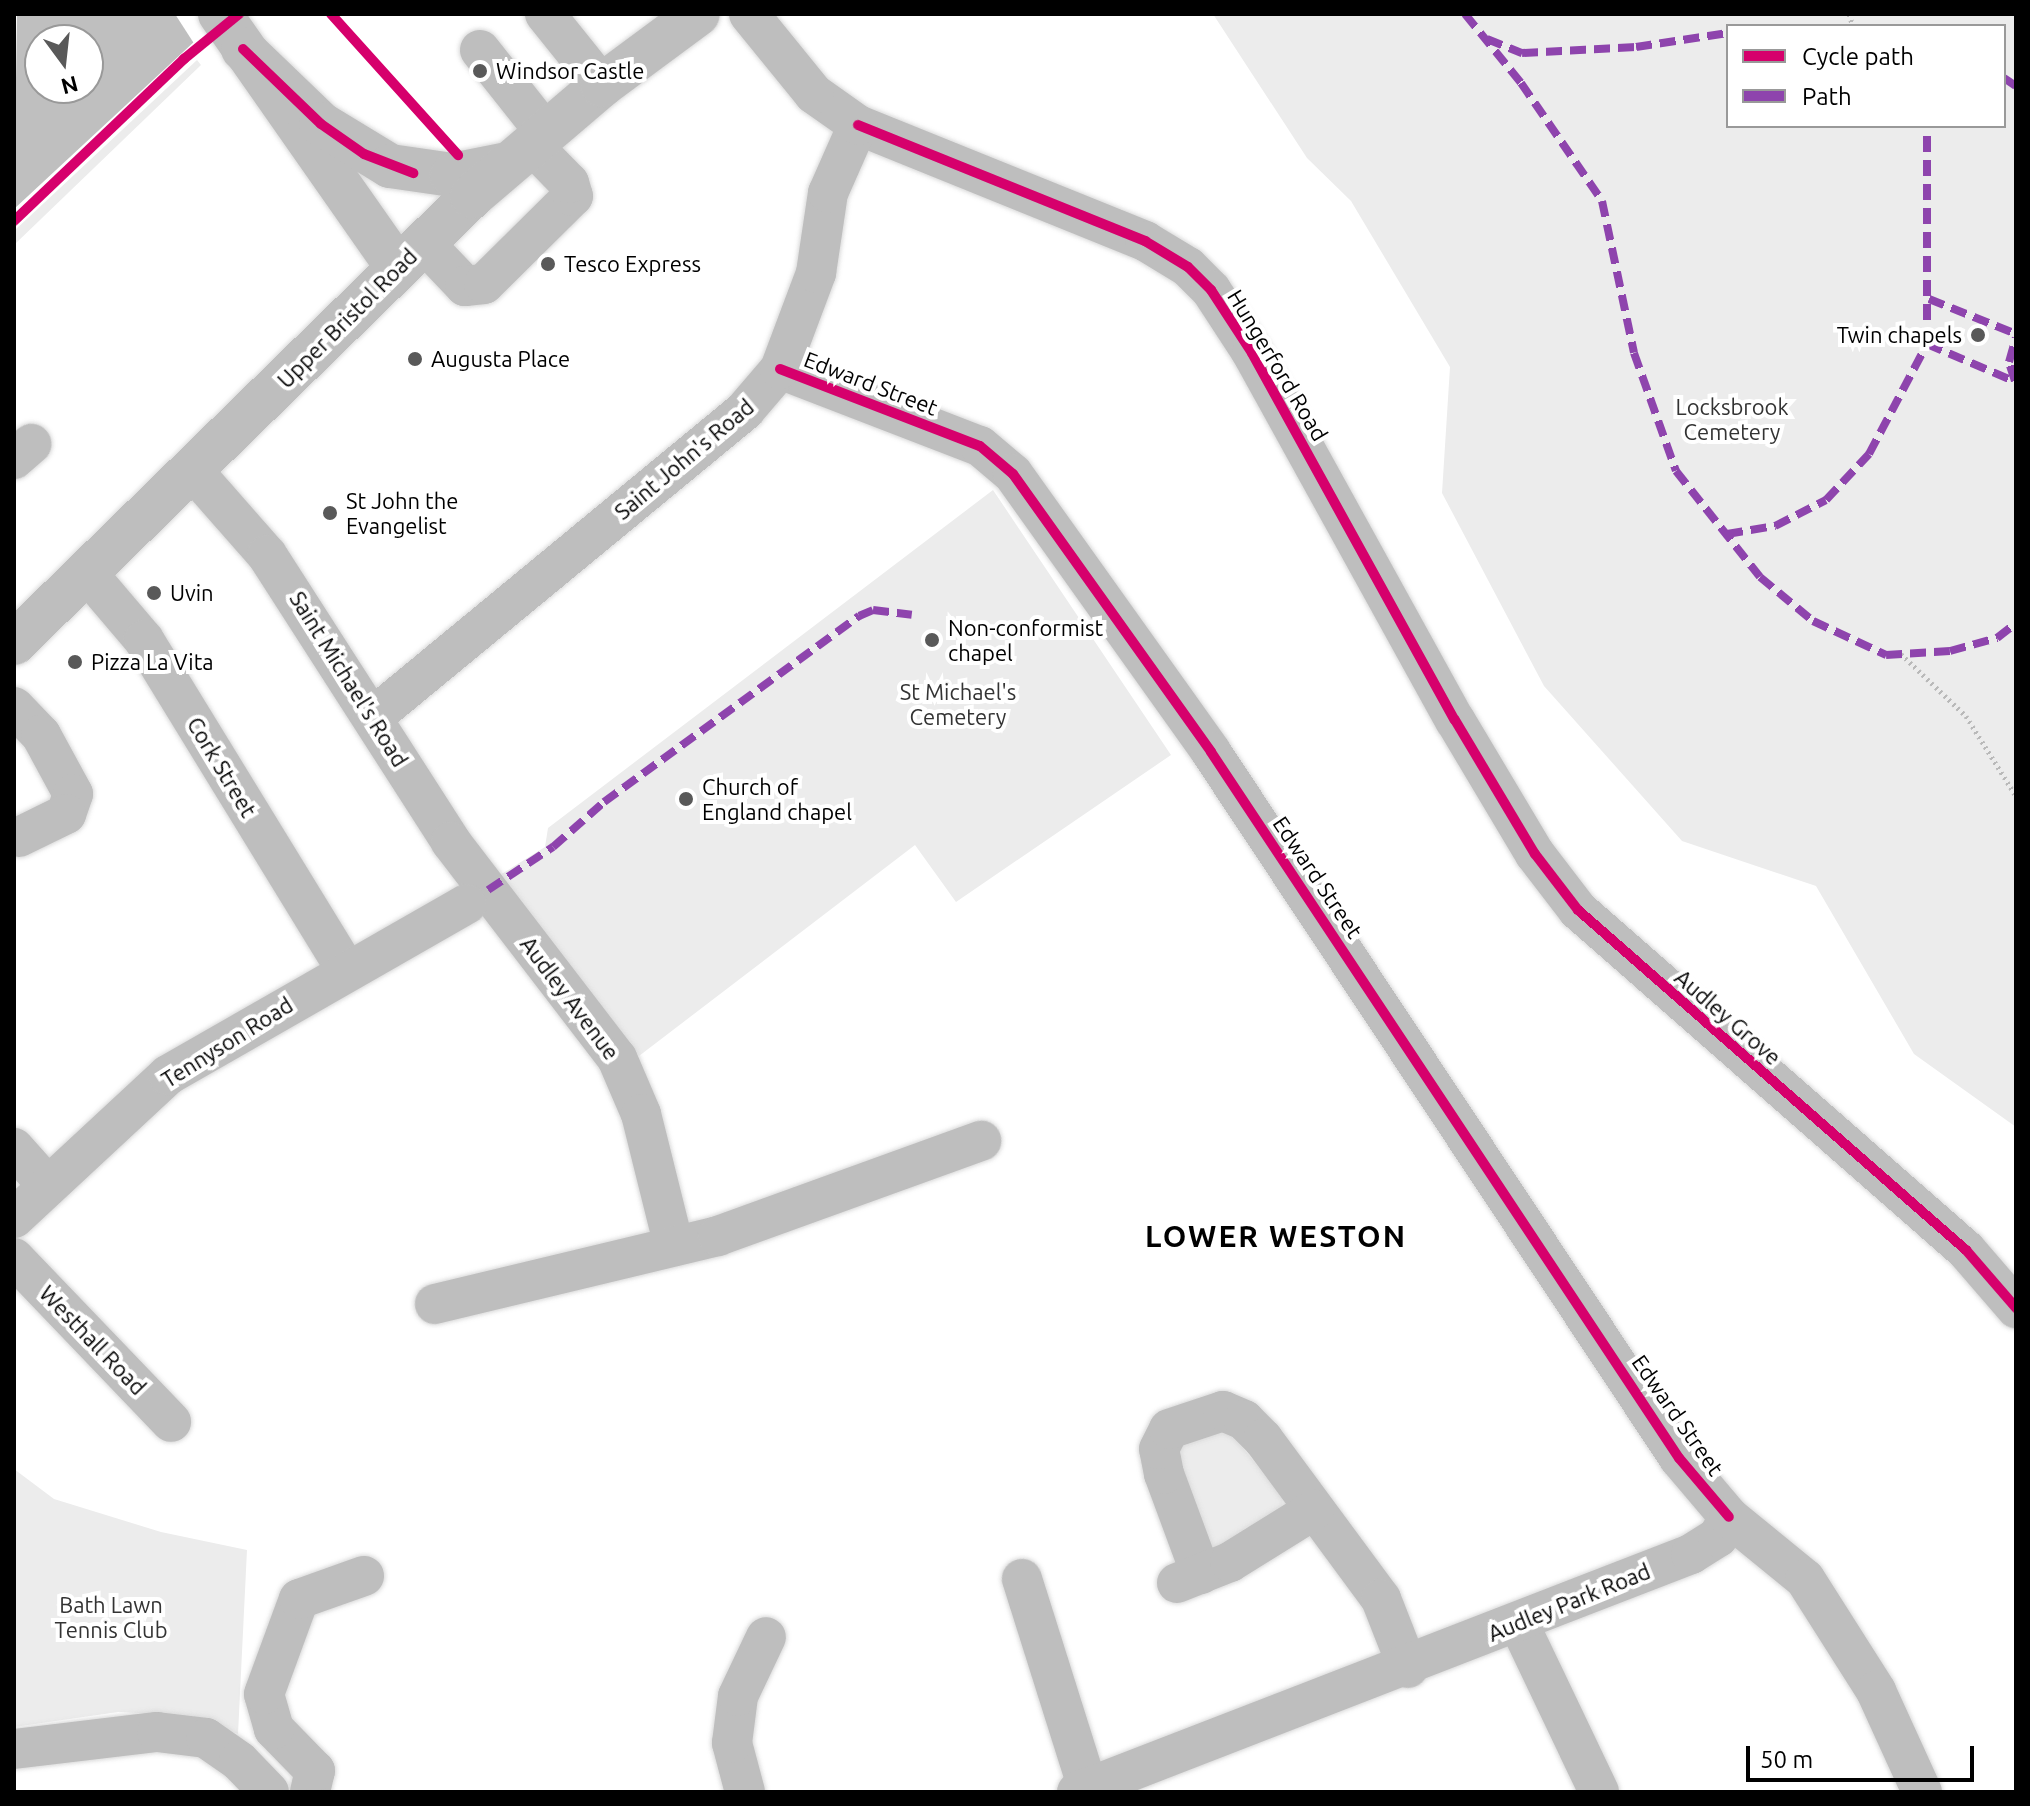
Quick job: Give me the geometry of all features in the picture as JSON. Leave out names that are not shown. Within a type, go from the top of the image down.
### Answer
[{"type":"main road","name":"Upper Bristol Road","points":[[14,643],[194,472],[410,254],[529,146],[602,85],[698,14]]},
{"type":"main road","points":[[232,32],[321,124],[390,166],[452,175],[529,146]]},
{"type":"main road","points":[[232,32],[410,254]]},
{"type":"street","points":[[545,14],[602,85]]},
{"type":"street","points":[[749,14],[814,94],[858,125]]},
{"type":"street","points":[[410,254],[465,286],[484,284],[573,196],[569,183],[529,146],[480,50]]},
{"type":"street","name":"Saint John's Road","points":[[373,717],[745,410],[780,369],[816,273],[828,193],[858,125]]},
{"type":"street","name":"Hungerford Road","points":[[858,125],[1145,241],[1188,267],[1211,290],[1252,353],[1455,720]]},
{"type":"street","name":"Edward Street","points":[[780,369],[980,446],[1013,474],[1211,752],[1679,1458],[1729,1517]]},
{"type":"street","name":"Saint Michael's Road","points":[[194,472],[267,555],[451,842],[479,900]]},
{"type":"street","name":"Cork Street","points":[[87,573],[144,640],[346,970]]},
{"type":"street","points":[[14,707],[41,735],[73,794],[66,814],[19,837]]},
{"type":"street","name":"Audley Grove","points":[[1455,720],[1535,854],[1578,910],[1966,1250],[2016,1308]]},
{"type":"street","name":"Tennyson Road","points":[[14,1218],[168,1075],[346,970],[479,900]]},
{"type":"street","name":"Audley Avenue","points":[[479,900],[617,1058],[632,1085],[674,1246]]},
{"type":"street","points":[[435,1304],[718,1236],[981,1141]]},
{"type":"street","points":[[14,1148],[48,1186]]},
{"type":"street","name":"Westhall Road","points":[[14,1258],[171,1422]]},
{"type":"street","points":[[1314,1510],[1189,1579],[1159,1449],[1169,1429],[1223,1411],[1244,1420],[1314,1510],[1381,1599],[1408,1668]]},
{"type":"street","points":[[1729,1517],[1805,1579],[1876,1691],[1922,1792]]},
{"type":"street","name":"Audley Park Road","points":[[1082,1790],[1408,1668],[1691,1554],[1718,1537],[1729,1517]]},
{"type":"street","points":[[310,1792],[315,1771],[278,1734],[264,1709],[264,1694],[299,1599],[305,1593],[364,1576]]},
{"type":"street","points":[[1022,1579],[1082,1790]]},
{"type":"street","points":[[1518,1622],[1599,1792]]},
{"type":"street","points":[[745,1792],[732,1743],[738,1696],[766,1637]]},
{"type":"street","points":[[14,1749],[157,1732],[206,1738],[259,1781],[278,1734]]},
{"type":"path","points":[[1901,654],[1966,716],[2016,796]]},
{"type":"green space","name":"Locksbrook Cemetery","points":[[1213,14],[2016,14],[2016,1127],[1914,1054],[1816,886],[1682,841],[1544,686],[1442,493],[1450,367],[1351,201],[1307,158]]},
{"type":"green space","points":[[197,60],[201,65],[14,245],[14,231]]},
{"type":"green space","name":"St Michael's Cemetery","points":[[993,490],[1171,755],[956,902],[915,845],[639,1056],[500,875],[545,847],[548,828]]},
{"type":"green space","points":[[1228,1430],[1283,1497],[1282,1508],[1215,1551],[1207,1545],[1178,1452],[1190,1438]]},
{"type":"green space","name":"Bath Lawn Tennis Club","points":[[14,1469],[54,1499],[161,1532],[247,1550],[238,1734],[185,1715],[118,1712],[14,1727]]},
{"type":"shaded area","points":[[17,14],[224,14],[14,209]]},
{"type":"pier","points":[[175,14],[228,14],[195,45]]},
{"type":"marked path","points":[[1465,14],[1521,83],[1602,201],[1634,353],[1676,471],[1760,577],[1813,621],[1886,655],[1950,651],[1997,638],[2016,623]]},
{"type":"marked path","points":[[1487,39],[1522,53],[1636,47],[1726,33]]},
{"type":"marked path","points":[[2006,79],[2016,86]]},
{"type":"marked path","points":[[1727,534],[1775,526],[1826,500],[1869,454],[1927,344],[1927,128]]},
{"type":"marked path","points":[[1929,299],[2016,334]]},
{"type":"marked path","points":[[2015,381],[2009,362],[2016,338]]},
{"type":"marked path","points":[[1927,344],[2016,382]]},
{"type":"marked path","points":[[488,890],[553,847],[604,802],[859,616],[873,610],[912,615]]},
{"type":"cycle path","points":[[14,221],[184,59],[239,14]]},
{"type":"cycle path","points":[[331,14],[458,155]]},
{"type":"cycle path","points":[[243,49],[321,124],[364,154],[413,173]]},
{"type":"cycle path","points":[[858,125],[1145,241],[1188,267],[1211,290],[1252,353],[1455,720],[1535,854],[1578,910],[1966,1250],[2016,1308]]},
{"type":"cycle path","points":[[780,369],[980,446],[1013,474],[1211,752],[1679,1458],[1729,1517]]},
{"type":"place","name":"Windsor Castle","points":[[480,71]]},
{"type":"place","name":"Tesco Express","points":[[548,264]]},
{"type":"place","name":"Twin chapels","points":[[1978,335]]},
{"type":"place","name":"Augusta Place","points":[[415,359]]},
{"type":"place","name":"St John the Evangelist","points":[[330,513]]},
{"type":"place","name":"Uvin","points":[[154,593]]},
{"type":"place","name":"Non-conformist chapel","points":[[932,640]]},
{"type":"place","name":"Pizza La Vita","points":[[75,662]]},
{"type":"place","name":"Church of England chapel","points":[[686,799]]},
{"type":"district","name":"LOWER WESTON","points":[[1276,1236]]}]
